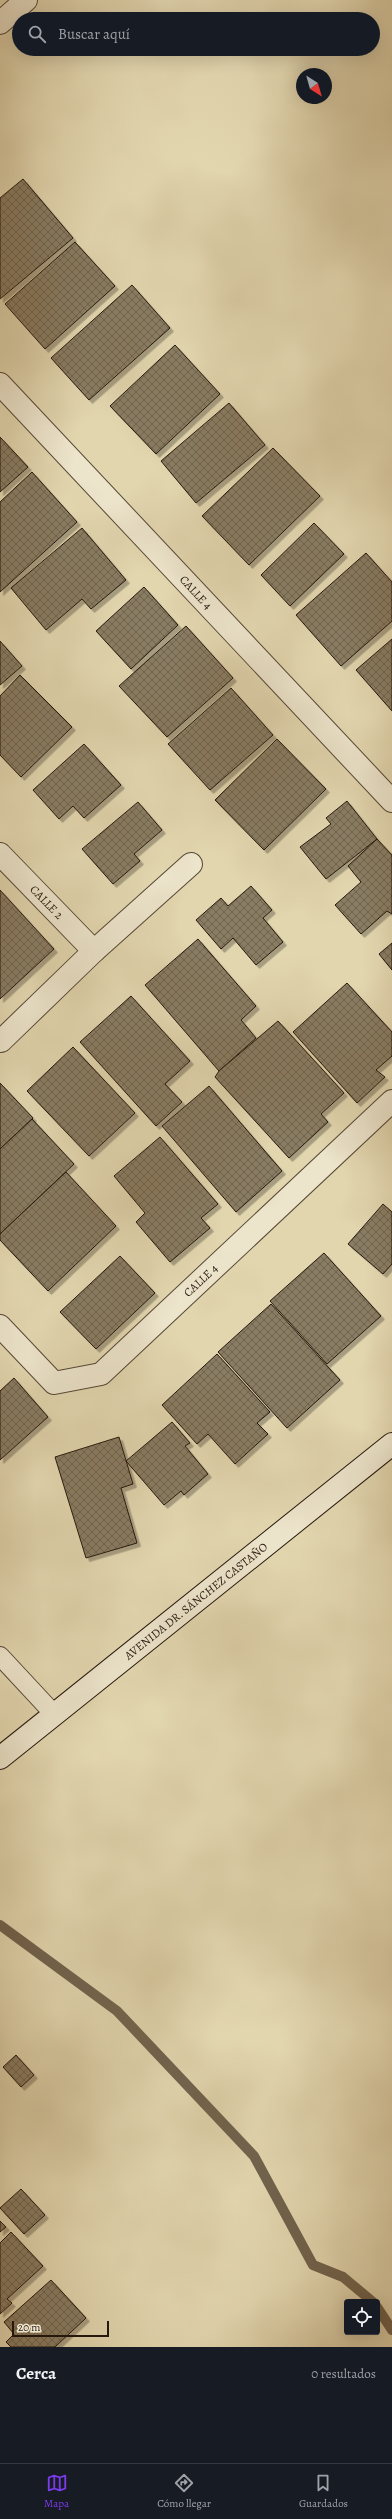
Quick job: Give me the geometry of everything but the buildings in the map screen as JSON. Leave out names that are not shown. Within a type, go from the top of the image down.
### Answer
[{"type":"street","points":[[13,12],[26,0]]},
{"type":"street","points":[[0,24],[12,13]]},
{"type":"street","name":"CALLE 4","points":[[0,384],[392,801]]},
{"type":"street","name":"CALLE 2","points":[[0,854],[94,951]]},
{"type":"street","points":[[1,1041],[94,951],[191,864]]},
{"type":"street","name":"CALLE 4","points":[[0,1326],[54,1383],[101,1374],[392,1101]]},
{"type":"street","name":"AVENIDA DR. SÁNCHEZ CASTAÑO","points":[[0,1758],[53,1713],[392,1444]]},
{"type":"lane","points":[[0,1656],[53,1713]]},
{"type":"waterway","points":[[0,1925],[117,2011],[254,2156],[313,2265],[343,2277],[369,2299]]},
{"type":"waterway","points":[[380,2312],[392,2330]]}]
